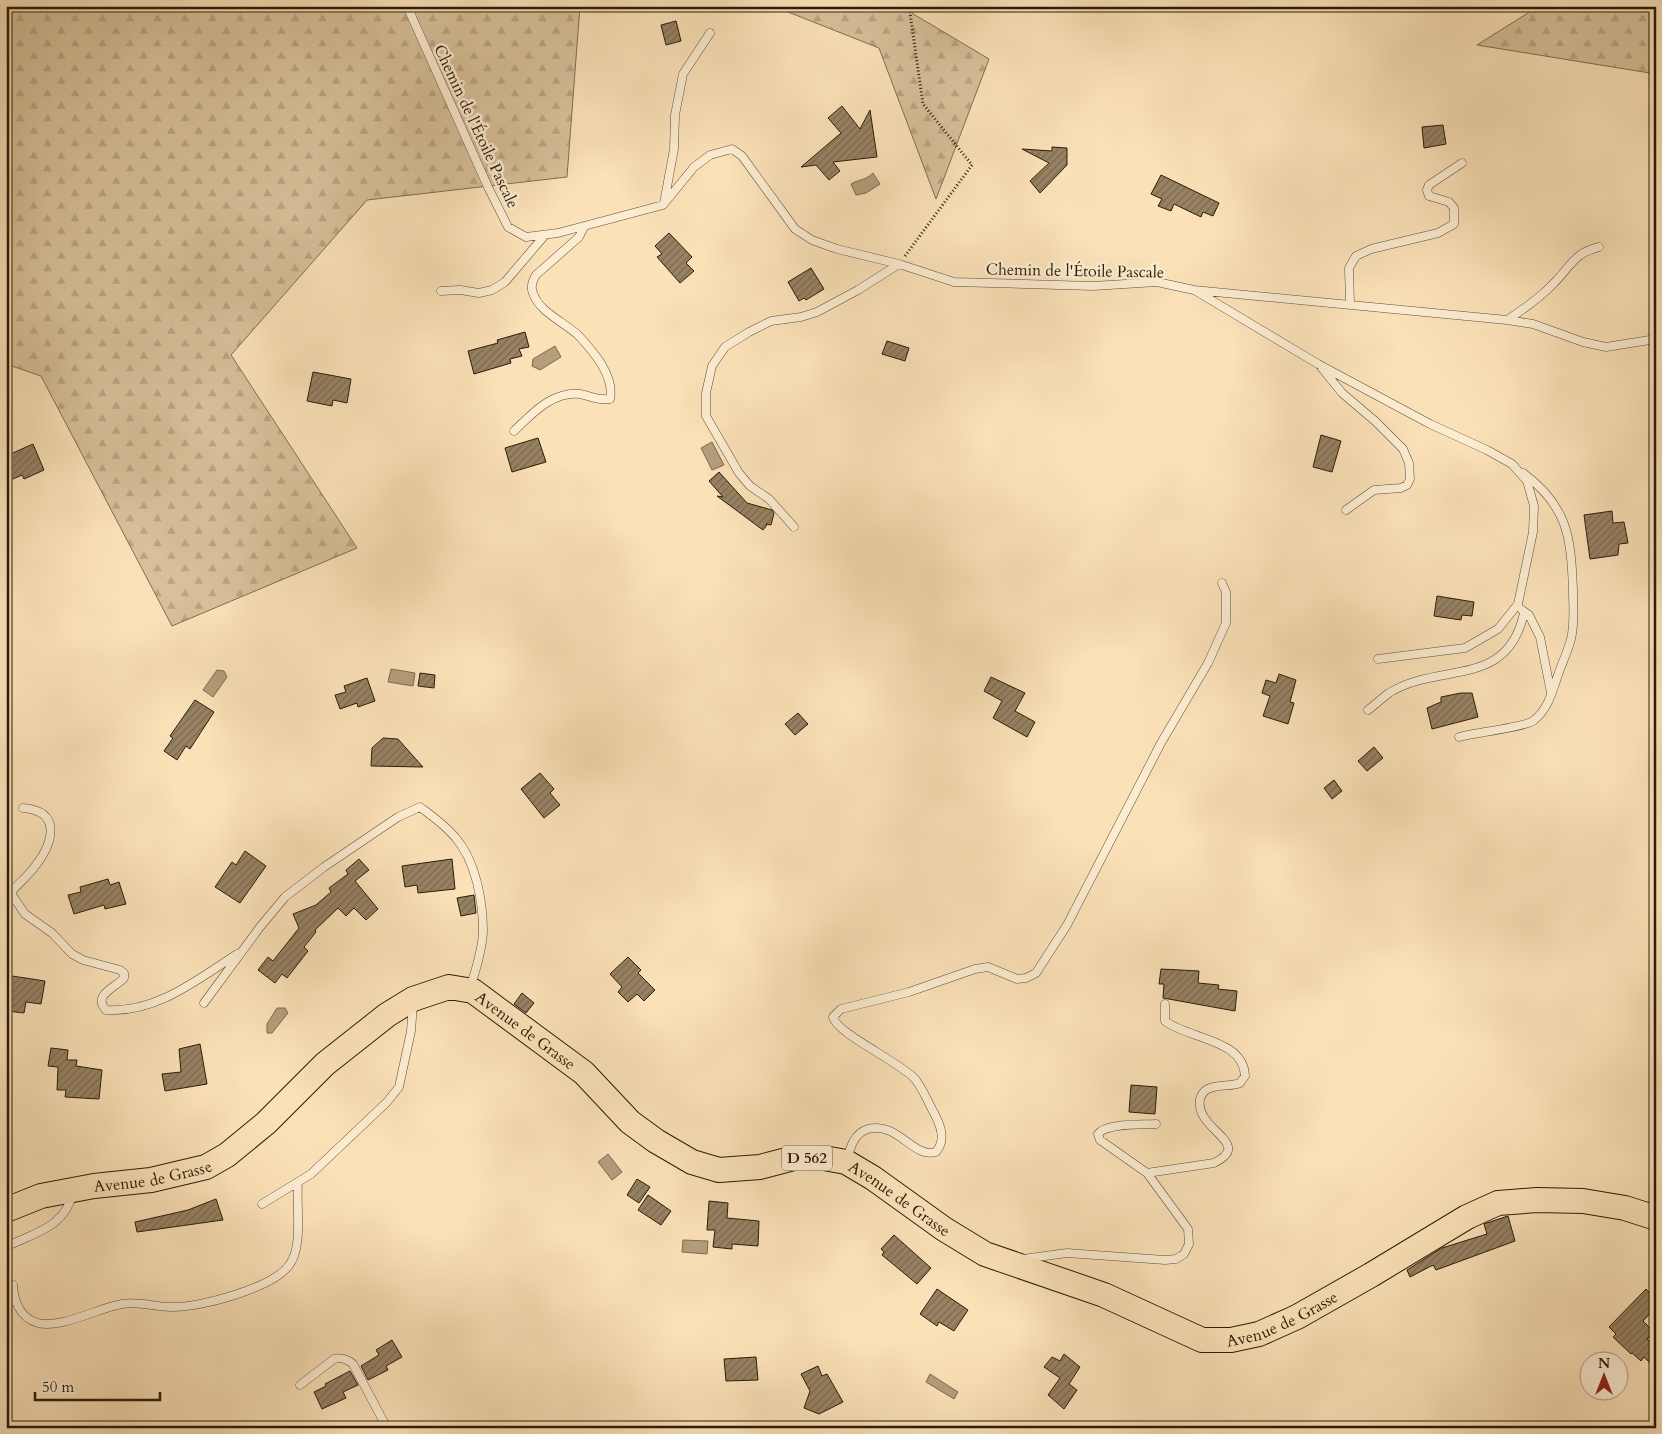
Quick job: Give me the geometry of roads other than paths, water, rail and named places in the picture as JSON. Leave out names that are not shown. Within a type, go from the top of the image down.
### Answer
[{"type":"main road","name":"Avenue de Grasse","points":[[6,1210],[41,1196],[176,1175],[206,1166],[228,1155],[266,1123],[325,1064],[387,1015],[414,999],[449,987],[470,990],[584,1073],[630,1122],[656,1141],[692,1162],[719,1170],[760,1167],[794,1158],[824,1158],[846,1162],[880,1183],[944,1229],[985,1254],[1104,1295],[1202,1340],[1231,1340],[1259,1334],[1297,1317],[1371,1275],[1467,1216],[1498,1203],[1537,1200],[1583,1201],[1625,1208],[1656,1218]]},
{"type":"lane","name":"Chemin de l'Étoile Pascale","points":[[407,6],[488,187],[508,226],[526,236],[545,235],[663,205],[694,167],[704,159],[716,152],[732,150],[742,156],[795,229],[812,240],[837,249],[899,264],[954,282],[1093,286],[1157,282],[1194,290],[1507,320],[1533,324],[1583,342],[1606,346],[1656,339]]},
{"type":"lane","points":[[663,205],[674,149],[681,81],[683,74],[710,33]]},
{"type":"lane","points":[[1350,304],[1349,268],[1356,256],[1371,249],[1438,233],[1454,224],[1454,208],[1449,202],[1429,196],[1427,190],[1429,185],[1462,163]]},
{"type":"lane","points":[[514,431],[550,400],[564,395],[579,394],[602,401],[610,399],[610,381],[598,360],[577,335],[540,304],[532,292],[532,283],[536,274],[579,237],[584,226]]},
{"type":"lane","points":[[442,291],[460,290],[479,293],[492,290],[505,282],[545,235]]},
{"type":"lane","points":[[1507,320],[1531,305],[1555,282],[1576,256],[1587,250],[1599,247]]},
{"type":"lane","points":[[794,527],[769,499],[750,486],[738,473],[706,416],[706,393],[712,366],[725,347],[749,332],[771,321],[801,317],[816,312],[858,290],[899,264]]},
{"type":"lane","points":[[1194,290],[1318,364],[1430,424],[1487,450],[1512,464],[1538,484],[1547,494],[1568,532],[1571,550],[1574,620],[1571,640],[1551,694],[1540,715],[1526,725],[1488,730],[1459,737]]},
{"type":"lane","points":[[1318,364],[1342,393],[1375,421],[1403,449],[1409,463],[1410,479],[1407,485],[1401,488],[1374,490],[1346,510]]},
{"type":"lane","points":[[1378,659],[1465,648],[1498,629],[1518,604],[1533,532],[1534,506],[1527,481],[1512,464]]},
{"type":"lane","points":[[846,1162],[855,1138],[863,1131],[872,1128],[891,1130],[922,1152],[930,1154],[936,1152],[942,1139],[938,1121],[915,1080],[893,1061],[839,1027],[833,1017],[836,1012],[841,1009],[909,992],[975,969],[988,967],[1017,979],[1026,978],[1036,973],[1067,925],[1161,743],[1208,663],[1226,623],[1226,592],[1222,583]]},
{"type":"lane","points":[[1518,604],[1524,613],[1529,615],[1540,637],[1551,694]]},
{"type":"lane","points":[[1368,710],[1389,693],[1416,683],[1488,664],[1500,658],[1513,645],[1520,634],[1524,613]]},
{"type":"lane","points":[[204,1003],[241,952],[285,897],[324,867],[398,816],[420,807],[455,837],[468,857],[477,885],[483,932],[479,959],[470,990]]},
{"type":"lane","points":[[23,808],[37,809],[43,813],[49,820],[51,832],[38,863],[12,891],[12,895],[25,914],[52,933],[72,954],[83,960],[120,970],[124,973],[124,978],[120,983],[104,994],[101,999],[102,1006],[106,1010],[122,1011],[151,1005],[183,988],[241,952]]},
{"type":"lane","points":[[262,1204],[311,1174],[370,1119],[399,1087],[411,1031],[414,999]]},
{"type":"lane","points":[[1147,1173],[1214,1163],[1224,1158],[1228,1153],[1228,1145],[1225,1138],[1201,1115],[1199,1106],[1201,1095],[1207,1089],[1240,1083],[1245,1076],[1242,1062],[1222,1045],[1172,1026],[1165,1021],[1164,1004]]},
{"type":"lane","points":[[1006,1262],[1067,1253],[1176,1259],[1184,1254],[1189,1244],[1188,1229],[1147,1173],[1100,1140],[1098,1134],[1101,1129],[1110,1127],[1156,1124]]},
{"type":"lane","points":[[14,1285],[17,1306],[29,1320],[40,1323],[55,1323],[122,1304],[172,1308],[236,1295],[268,1281],[289,1266],[297,1249],[298,1183]]},
{"type":"lane","points":[[6,1247],[54,1225],[70,1203],[73,1190]]},
{"type":"lane","points":[[300,1385],[334,1359],[348,1360],[387,1428]]}]
